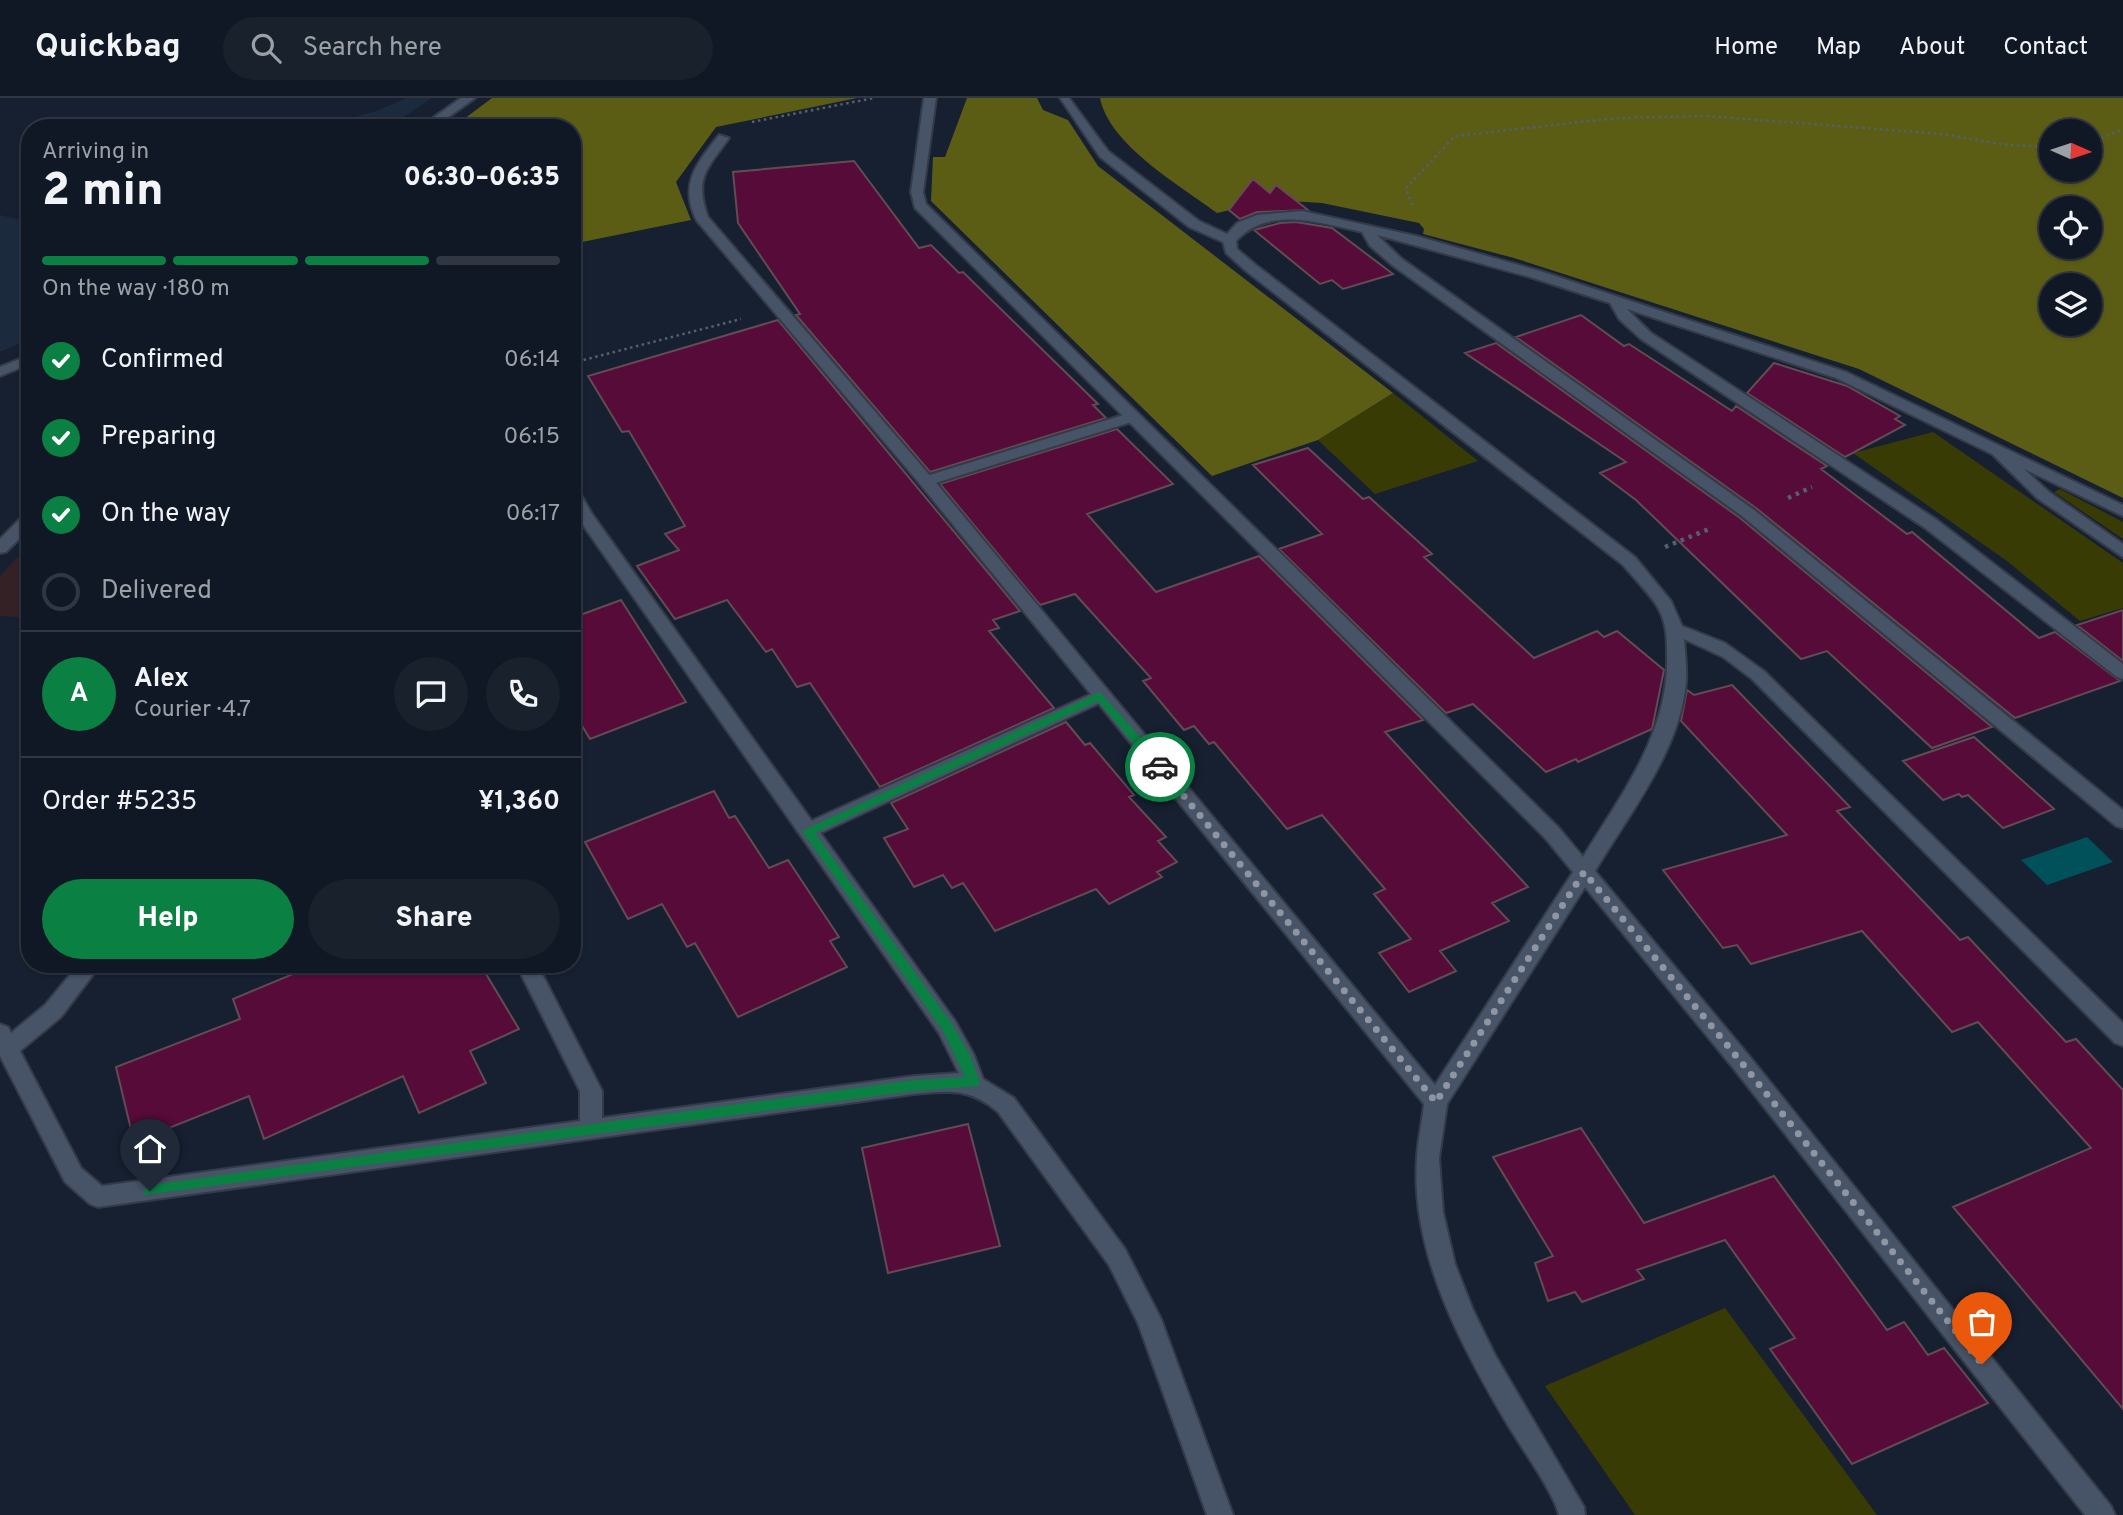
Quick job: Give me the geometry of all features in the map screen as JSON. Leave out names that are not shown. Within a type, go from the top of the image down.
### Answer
[{"type":"street","points":[[438,119],[470,98]]},
{"type":"street","points":[[930,98],[916,192],[920,205],[1552,833],[1734,1052],[2102,1515]]},
{"type":"street","points":[[1064,100],[1104,154],[1194,224],[1229,240]]},
{"type":"street","points":[[723,138],[693,184],[693,196],[702,218],[926,481],[1436,1102]]},
{"type":"street","points":[[1229,240],[1242,226],[1262,218],[1281,215],[1312,216],[1411,239],[1614,298],[1841,375],[1989,444],[2123,511]]},
{"type":"street","points":[[1366,228],[1375,243],[1396,262],[1748,513],[2123,821]]},
{"type":"street","points":[[1229,240],[1231,250],[1251,268],[1629,561],[1665,605],[1675,630],[1677,683],[1665,731],[1648,766],[1584,872],[1436,1102],[1428,1135],[1425,1174],[1429,1214],[1441,1261],[1464,1323],[1571,1507],[1572,1515]]},
{"type":"street","points":[[1614,298],[1624,316],[1646,336],[1931,524],[2123,673]]},
{"type":"street","points":[[0,372],[21,363]]},
{"type":"street","points":[[926,481],[1133,417]]},
{"type":"street","points":[[1989,444],[2043,495],[2123,552]]},
{"type":"street","points":[[581,521],[947,1027],[963,1055],[973,1083]]},
{"type":"street","points":[[0,548],[21,528]]},
{"type":"street","points":[[1675,630],[1711,641],[1758,675],[2123,1037]]},
{"type":"street","points":[[807,831],[1100,696]]},
{"type":"street","points":[[84,973],[53,1011],[4,1041],[73,1175],[99,1197],[914,1085],[973,1083],[990,1090],[1006,1105],[1116,1258],[1149,1319],[1220,1515]]},
{"type":"street","points":[[531,973],[591,1091],[591,1130]]},
{"type":"path","points":[[752,122],[874,98]]},
{"type":"path","points":[[1411,239],[1419,223],[1406,188],[1455,136],[1618,118],[1707,116],[1942,134],[2006,145],[2039,146]]},
{"type":"path","points":[[2102,138],[2123,129]]},
{"type":"path","points":[[581,361],[746,318]]},
{"type":"path","points":[[1786,498],[1823,482]]},
{"type":"path","points":[[1661,549],[1715,526]]},
{"type":"shaded area","points":[[407,98],[432,98],[400,119],[349,119]]},
{"type":"shaded area","points":[[492,98],[857,98],[716,127],[676,182],[691,220],[581,242],[581,119],[464,119]]},
{"type":"shaded area","points":[[967,98],[1037,98],[1043,110],[1068,120],[1098,166],[1393,393],[1318,440],[1212,476],[931,201],[933,157],[945,157]]},
{"type":"shaded area","points":[[1100,98],[2123,98],[2123,498],[1859,369],[1514,258],[1423,234],[1424,229],[1419,223],[1322,203],[1272,200],[1217,213],[1148,163],[1117,132],[1106,115]]},
{"type":"shaded area","points":[[0,215],[21,218],[21,343],[0,352]]},
{"type":"shaded area","points":[[1393,393],[1478,461],[1375,494],[1318,440]]},
{"type":"shaded area","points":[[1933,432],[2123,563],[2123,608],[2080,621],[2007,561],[1853,453]]},
{"type":"shaded area","points":[[2060,489],[2123,522],[2123,539],[2054,492]]},
{"type":"shaded area","points":[[21,554],[21,617],[0,616],[0,576]]},
{"type":"shaded area","points":[[2087,837],[2113,862],[2047,885],[2021,860]]},
{"type":"shaded area","points":[[1725,1308],[1877,1515],[1635,1515],[1545,1386]]},
{"type":"building","points":[[854,161],[919,248],[931,245],[959,273],[963,272],[1098,404],[1093,405],[1106,418],[930,472],[796,315],[800,314],[738,223],[733,172]]},
{"type":"building","points":[[1253,179],[1270,193],[1276,185],[1308,210],[1257,212],[1240,219],[1229,210]]},
{"type":"building","points":[[1296,222],[1332,228],[1393,274],[1343,289],[1332,280],[1320,284],[1254,230]]},
{"type":"building","points":[[1581,315],[1624,346],[1629,344],[1732,411],[1736,406],[1827,466],[1821,469],[1907,534],[1912,532],[2039,638],[2055,632],[2120,681],[2015,718],[1756,508],[1516,337]]},
{"type":"building","points":[[778,320],[1020,611],[993,620],[999,628],[989,631],[1054,708],[880,787],[810,683],[797,687],[772,649],[766,652],[727,600],[675,619],[637,566],[679,550],[665,534],[685,526],[629,431],[622,432],[588,376]]},
{"type":"building","points":[[1496,343],[1740,518],[1992,727],[1932,748],[1827,651],[1801,659],[1636,500],[1600,473],[1626,462],[1465,353]]},
{"type":"building","points":[[1774,363],[1847,386],[1900,416],[1895,419],[1905,425],[1845,457],[1747,393]]},
{"type":"building","points":[[1117,429],[1173,484],[1087,514],[1156,592],[1259,556],[1423,720],[1385,732],[1528,887],[1492,903],[1509,921],[1440,951],[1456,971],[1409,992],[1379,953],[1411,939],[1374,894],[1385,889],[1322,815],[1287,829],[1214,742],[1209,744],[1194,726],[1184,730],[1143,681],[1151,678],[1075,594],[1040,605],[940,484]]},
{"type":"building","points":[[1308,448],[1363,499],[1369,497],[1432,554],[1424,557],[1534,658],[1597,631],[1604,637],[1617,631],[1664,670],[1652,729],[1578,762],[1576,759],[1546,772],[1473,704],[1446,713],[1279,549],[1322,534],[1253,465]]},
{"type":"building","points":[[621,600],[686,702],[590,739],[581,724],[581,615]]},
{"type":"building","points":[[2123,610],[2123,661],[2077,625]]},
{"type":"building","points":[[1732,685],[1850,807],[1837,811],[1960,940],[1968,937],[2066,1042],[2076,1039],[2123,1090],[2123,1409],[1953,1207],[2091,1148],[1978,1022],[1952,1032],[1862,931],[1751,964],[1737,945],[1723,948],[1663,870],[1787,835],[1681,721],[1687,690],[1694,695]]},
{"type":"building","points":[[1066,722],[1085,745],[1090,743],[1134,795],[1129,797],[1166,837],[1158,841],[1177,862],[1157,872],[1162,877],[1109,904],[1096,889],[995,931],[963,883],[952,888],[943,875],[914,887],[884,838],[908,829],[891,803]]},
{"type":"building","points":[[1974,737],[2054,809],[2003,828],[1968,795],[1962,797],[1959,794],[1943,800],[1903,761]]},
{"type":"building","points":[[714,791],[729,818],[735,816],[769,868],[788,860],[839,937],[830,941],[847,967],[738,1017],[695,943],[687,947],[662,904],[628,919],[585,842]]},
{"type":"building","points":[[295,973],[485,973],[519,1029],[470,1051],[486,1083],[419,1113],[403,1076],[264,1139],[249,1096],[134,1142],[116,1067],[240,1019],[233,999]]},
{"type":"building","points":[[968,1124],[1000,1246],[888,1273],[862,1148]]},
{"type":"building","points":[[1581,1128],[1644,1223],[1774,1176],[1887,1330],[1904,1322],[1928,1355],[1944,1348],[1988,1403],[1852,1464],[1770,1349],[1795,1338],[1725,1240],[1637,1270],[1644,1279],[1582,1302],[1575,1292],[1548,1301],[1535,1263],[1553,1256],[1493,1157]]},
{"type":"way so far","points":[[1160,767],[1436,1102],[1584,872],[1742,1063],[1982,1364]]},
{"type":"route","points":[[150,1191],[914,1085],[973,1083],[963,1055],[947,1027],[807,831],[1100,696],[1160,767]]}]
